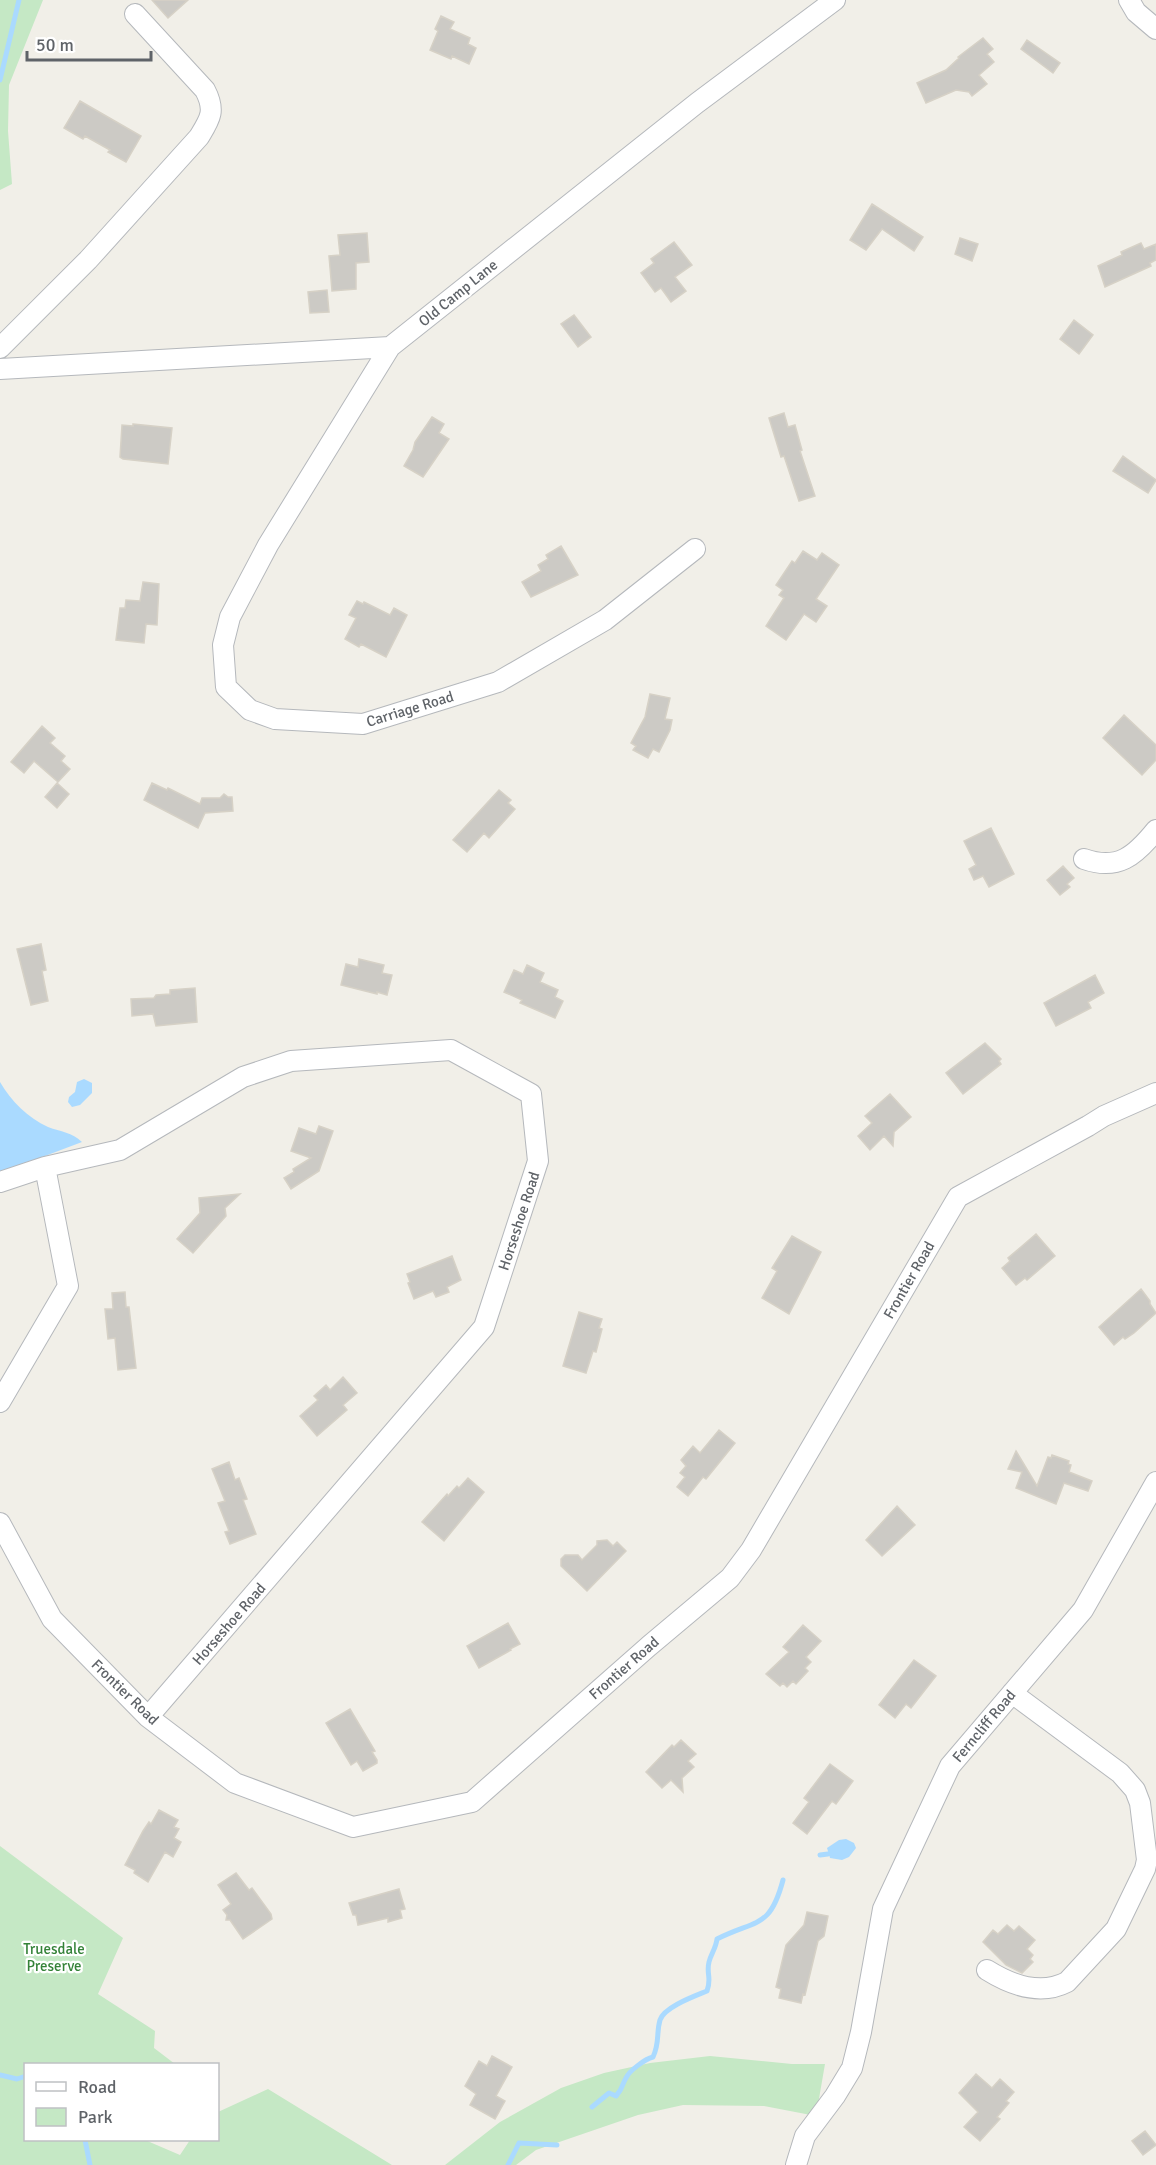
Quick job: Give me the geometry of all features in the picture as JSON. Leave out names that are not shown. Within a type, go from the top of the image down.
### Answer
[{"type":"street","name":"Old Camp Lane","points":[[390,347],[697,103],[835,0]]},
{"type":"street","points":[[1129,0],[1136,12],[1156,29]]},
{"type":"street","points":[[0,348],[88,260],[199,137],[211,117],[211,102],[205,90],[135,14]]},
{"type":"street","points":[[0,369],[390,347]]},
{"type":"street","name":"Carriage Road","points":[[390,347],[268,545],[230,617],[223,645],[226,687],[250,710],[275,719],[363,724],[498,682],[605,620],[695,549]]},
{"type":"street","points":[[1084,860],[1097,864],[1129,858],[1144,846],[1156,830]]},
{"type":"street","name":"Horseshoe Road","points":[[0,1182],[45,1167],[120,1150],[243,1077],[291,1062],[451,1050],[531,1094],[538,1161],[484,1328],[148,1717]]},
{"type":"street","name":"Frontier Road","points":[[0,1522],[52,1619],[148,1717],[234,1783],[353,1827],[472,1802],[730,1578],[751,1550],[958,1197],[1104,1116],[1156,1093]]},
{"type":"street","points":[[0,1402],[68,1286],[45,1167]]},
{"type":"street","name":"Ferncliff Road","points":[[795,2165],[805,2136],[835,2096],[852,2068],[861,2032],[883,1909],[950,1766],[1083,1610],[1156,1482]]},
{"type":"street","points":[[987,1970],[1001,1978],[1029,1988],[1045,1989],[1067,1982],[1116,1929],[1140,1881],[1146,1860],[1140,1803],[1135,1790],[1120,1773],[1012,1693]]},
{"type":"green space","points":[[0,0],[43,0],[9,85],[8,131],[12,184],[0,190]]},
{"type":"green space","name":"Truesdale Preserve","points":[[0,1846],[123,1938],[98,1994],[155,2031],[154,2048],[174,2063],[24,2063],[24,2141],[147,2141],[180,2155],[189,2141],[219,2141],[219,2112],[268,2089],[392,2165],[0,2165]]},
{"type":"green space","points":[[710,2056],[792,2064],[825,2064],[816,2116],[764,2106],[683,2105],[638,2115],[536,2150],[516,2165],[445,2165],[500,2122],[561,2088],[604,2073],[650,2063]]},
{"type":"water","points":[[84,1079],[92,1083],[92,1093],[80,1105],[72,1107],[68,1102],[69,1097],[75,1092],[77,1082]]},
{"type":"water","points":[[0,1082],[9,1096],[27,1114],[48,1127],[70,1134],[82,1142],[0,1173]]},
{"type":"water","points":[[846,1839],[854,1843],[856,1848],[849,1857],[842,1860],[830,1858],[827,1848],[839,1840]]},
{"type":"building","points":[[152,0],[188,0],[168,18]]},
{"type":"building","points":[[441,16],[454,22],[450,29],[470,38],[468,44],[476,48],[469,64],[430,50]]},
{"type":"building","points":[[983,38],[993,49],[987,54],[994,62],[979,75],[987,84],[972,96],[969,92],[956,90],[926,103],[917,83],[946,70],[958,57]]},
{"type":"building","points":[[1027,40],[1060,63],[1053,73],[1021,49]]},
{"type":"building","points":[[80,101],[141,136],[126,162],[85,136],[83,139],[64,128]]},
{"type":"building","points":[[872,204],[923,237],[914,251],[882,229],[866,250],[850,240]]},
{"type":"building","points":[[367,233],[369,262],[356,263],[356,289],[332,291],[329,256],[340,255],[338,235]]},
{"type":"building","points":[[960,238],[978,244],[972,261],[955,254]]},
{"type":"building","points":[[674,242],[692,265],[675,277],[686,291],[671,302],[661,288],[655,292],[641,273],[654,263],[651,259]]},
{"type":"building","points":[[1141,243],[1144,249],[1156,244],[1156,260],[1150,263],[1151,266],[1105,287],[1098,266]]},
{"type":"building","points":[[327,290],[329,312],[310,313],[308,292]]},
{"type":"building","points":[[574,315],[591,337],[578,347],[561,324]]},
{"type":"building","points":[[1074,320],[1093,335],[1079,354],[1060,339]]},
{"type":"building","points":[[784,413],[788,427],[795,425],[802,450],[800,451],[815,496],[799,501],[784,456],[781,457],[769,418]]},
{"type":"building","points":[[432,417],[444,424],[439,433],[449,439],[423,477],[404,466],[415,442]]},
{"type":"building","points":[[133,424],[172,428],[168,464],[120,457],[122,425],[133,426]]},
{"type":"building","points":[[1123,456],[1156,480],[1148,493],[1113,471]]},
{"type":"building","points":[[561,546],[578,575],[531,597],[522,582],[541,571],[538,565],[548,559],[546,555]]},
{"type":"building","points":[[803,551],[817,560],[822,553],[839,565],[816,599],[827,606],[816,622],[804,614],[786,640],[766,626],[784,598],[779,595],[783,590],[776,585],[792,561],[795,563]]},
{"type":"building","points":[[143,582],[159,584],[157,625],[146,624],[144,643],[116,640],[120,608],[125,608],[126,600],[140,601]]},
{"type":"building","points":[[357,601],[363,604],[364,602],[390,615],[394,608],[407,615],[386,657],[361,644],[359,647],[345,639],[356,618],[349,615]]},
{"type":"building","points":[[650,694],[670,698],[665,719],[672,720],[670,730],[659,752],[653,749],[648,758],[633,750],[636,746],[631,743],[645,717]]},
{"type":"building","points":[[1124,715],[1156,745],[1156,760],[1142,775],[1103,738]]},
{"type":"building","points":[[42,726],[55,738],[50,743],[65,756],[61,761],[70,769],[58,782],[34,761],[24,773],[11,762]]},
{"type":"building","points":[[57,783],[69,794],[57,808],[45,797]]},
{"type":"building","points":[[152,783],[167,790],[168,788],[200,804],[202,798],[220,798],[224,794],[232,797],[233,811],[205,813],[198,828],[144,800]]},
{"type":"building","points":[[499,790],[511,800],[508,803],[515,809],[489,838],[484,833],[467,852],[453,840]]},
{"type":"building","points":[[991,828],[1014,874],[989,887],[983,876],[974,880],[969,869],[976,865],[964,841]]},
{"type":"building","points":[[1063,866],[1074,878],[1067,884],[1070,887],[1060,895],[1047,880]]},
{"type":"building","points":[[41,944],[46,970],[42,971],[48,1001],[31,1005],[17,949]]},
{"type":"building","points":[[359,959],[384,965],[382,973],[392,975],[387,995],[341,985],[346,964],[358,967]]},
{"type":"building","points":[[527,965],[544,973],[540,982],[558,990],[555,997],[563,1001],[555,1018],[520,1003],[522,1000],[504,992],[514,970],[523,974]]},
{"type":"building","points":[[1095,975],[1104,993],[1088,1002],[1091,1008],[1056,1026],[1044,1003]]},
{"type":"building","points":[[195,988],[197,1022],[156,1026],[153,1014],[132,1016],[131,999],[154,998],[156,995],[170,994],[170,990]]},
{"type":"building","points":[[985,1043],[1001,1059],[999,1061],[1001,1064],[963,1094],[946,1073]]},
{"type":"building","points":[[890,1094],[911,1117],[894,1132],[893,1146],[884,1136],[870,1150],[858,1136],[872,1123],[865,1116]]},
{"type":"building","points":[[319,1126],[333,1131],[319,1171],[291,1189],[284,1178],[294,1172],[293,1169],[311,1158],[291,1151],[299,1128],[316,1134]]},
{"type":"building","points":[[240,1194],[225,1208],[226,1216],[193,1253],[177,1239],[200,1213],[199,1198]]},
{"type":"building","points":[[1036,1234],[1055,1256],[1027,1280],[1025,1278],[1016,1285],[1002,1268],[1010,1261],[1008,1258]]},
{"type":"building","points":[[792,1236],[821,1252],[789,1314],[762,1298],[777,1271],[772,1268]]},
{"type":"building","points":[[452,1256],[461,1280],[447,1287],[449,1292],[436,1297],[433,1291],[414,1299],[407,1274]]},
{"type":"building","points":[[1141,1289],[1156,1313],[1134,1333],[1125,1339],[1123,1337],[1114,1345],[1099,1327]]},
{"type":"building","points":[[125,1292],[126,1307],[129,1307],[136,1368],[118,1370],[115,1338],[108,1339],[105,1309],[113,1309],[112,1293]]},
{"type":"building","points":[[579,1312],[602,1319],[596,1352],[593,1351],[586,1373],[563,1366]]},
{"type":"building","points":[[343,1377],[357,1393],[343,1405],[347,1410],[317,1436],[300,1416],[318,1400],[314,1396],[326,1385],[330,1390]]},
{"type":"building","points":[[719,1430],[735,1443],[706,1479],[703,1477],[688,1496],[677,1487],[685,1477],[680,1473],[686,1466],[681,1460],[693,1446],[700,1453]]},
{"type":"building","points":[[1016,1451],[1037,1486],[1048,1457],[1051,1458],[1052,1455],[1069,1461],[1068,1464],[1071,1465],[1069,1472],[1092,1481],[1088,1491],[1064,1483],[1056,1504],[1016,1488],[1022,1472],[1008,1469]]},
{"type":"building","points":[[229,1462],[235,1480],[239,1478],[247,1499],[243,1500],[256,1534],[230,1544],[225,1532],[229,1531],[218,1503],[225,1501],[212,1469]]},
{"type":"building","points":[[468,1478],[484,1492],[444,1541],[422,1522],[447,1494],[448,1496],[457,1486],[459,1488]]},
{"type":"building","points":[[897,1506],[915,1525],[882,1556],[866,1540]]},
{"type":"building","points":[[607,1540],[613,1546],[617,1542],[626,1551],[587,1591],[561,1566],[561,1559],[565,1555],[578,1555],[582,1560],[597,1545],[597,1541]]},
{"type":"building","points":[[508,1623],[520,1644],[479,1668],[467,1646]]},
{"type":"building","points":[[803,1625],[821,1641],[806,1657],[811,1662],[805,1668],[808,1671],[796,1684],[793,1681],[787,1687],[783,1683],[780,1686],[766,1674],[789,1652],[783,1647]]},
{"type":"building","points":[[914,1660],[936,1676],[911,1708],[906,1704],[895,1718],[879,1705]]},
{"type":"building","points":[[350,1709],[375,1751],[372,1752],[377,1760],[377,1763],[363,1771],[357,1761],[351,1765],[326,1723]]},
{"type":"building","points":[[681,1740],[696,1754],[688,1761],[694,1767],[682,1778],[683,1792],[671,1780],[662,1788],[646,1772],[672,1745],[674,1747]]},
{"type":"building","points":[[830,1764],[853,1781],[836,1804],[832,1801],[807,1834],[793,1823],[809,1802],[804,1798]]},
{"type":"building","points":[[159,1810],[178,1820],[174,1827],[179,1829],[174,1838],[181,1842],[173,1857],[165,1852],[148,1882],[134,1873],[135,1870],[125,1865],[143,1831],[149,1822],[151,1824]]},
{"type":"building","points":[[236,1873],[249,1890],[252,1888],[271,1914],[272,1919],[243,1939],[230,1920],[226,1920],[227,1915],[223,1910],[231,1904],[218,1885]]},
{"type":"building","points":[[399,1889],[405,1909],[400,1910],[402,1918],[388,1922],[388,1918],[358,1925],[356,1915],[353,1915],[349,1903]]},
{"type":"building","points":[[807,1912],[828,1916],[824,1936],[818,1941],[801,2003],[779,1998],[781,1989],[776,1987],[786,1945],[804,1925]]},
{"type":"building","points":[[1007,1925],[1014,1931],[1019,1926],[1035,1940],[1027,1949],[1033,1955],[1030,1959],[1033,1962],[1022,1973],[1006,1965],[983,1942],[993,1930],[998,1934]]},
{"type":"building","points":[[492,2056],[512,2067],[496,2096],[505,2101],[495,2119],[470,2105],[476,2094],[465,2086],[479,2061],[487,2066]]},
{"type":"building","points":[[976,2074],[992,2088],[1000,2079],[1014,2092],[1006,2101],[1009,2103],[997,2117],[1000,2119],[980,2141],[964,2127],[978,2112],[959,2093]]},
{"type":"building","points":[[1145,2131],[1156,2145],[1143,2155],[1132,2141]]},
{"type":"waterway","points":[[0,80],[19,0]]},
{"type":"waterway","points":[[820,1855],[828,1854]]},
{"type":"waterway","points":[[592,2107],[609,2093],[616,2096],[630,2072],[653,2057],[663,2015],[680,2003],[707,1991],[709,1962],[717,1939],[767,1915],[773,1907],[783,1880]]},
{"type":"waterway","points":[[0,2075],[17,2079],[24,2077]]},
{"type":"waterway","points":[[85,2141],[90,2165]]},
{"type":"waterway","points":[[508,2165],[519,2143],[557,2145]]}]
